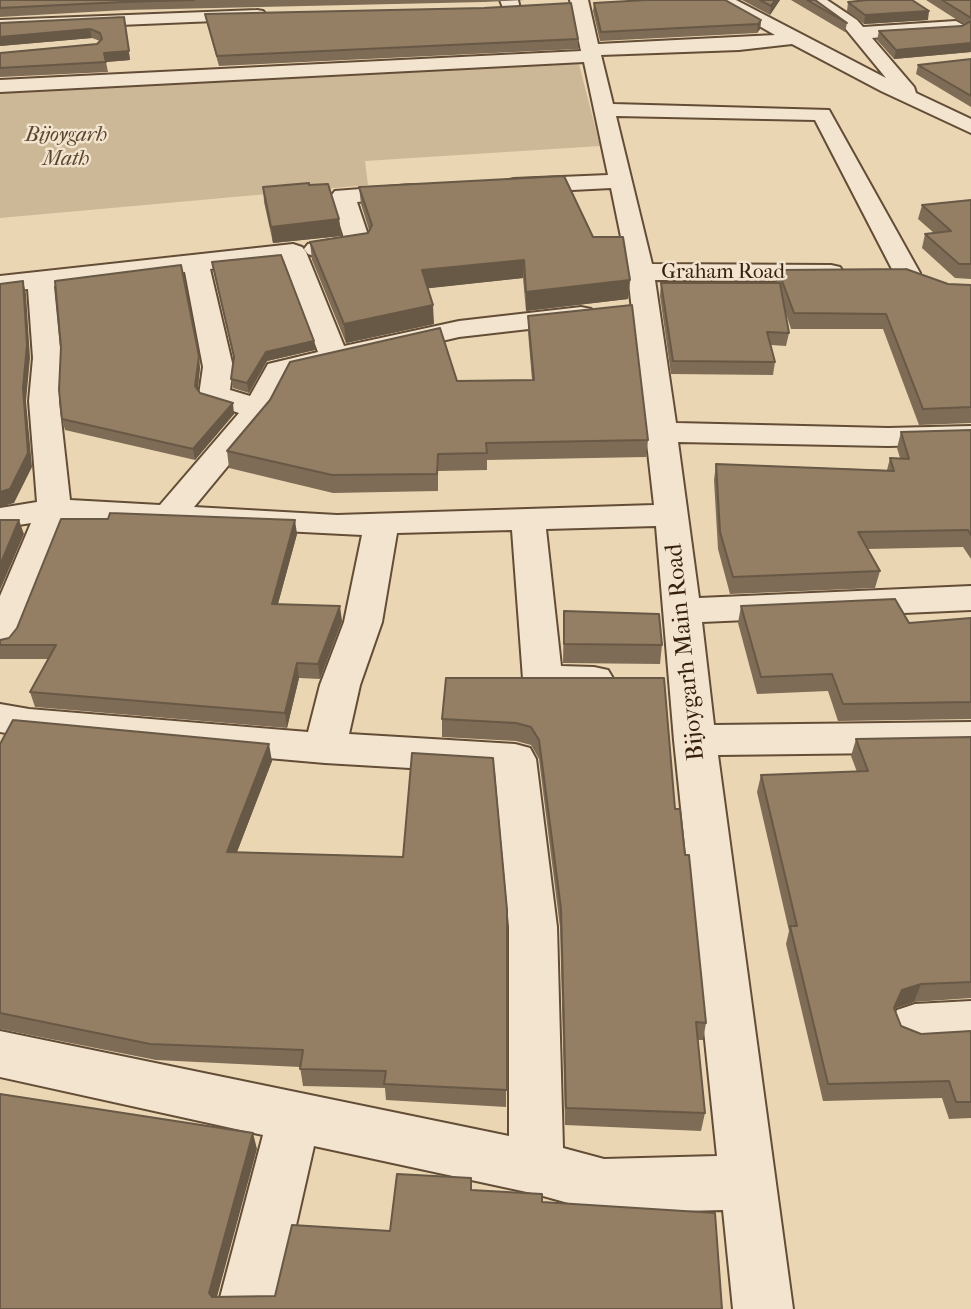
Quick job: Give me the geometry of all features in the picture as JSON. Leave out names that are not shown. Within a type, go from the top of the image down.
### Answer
[{"type":"street","points":[[125,18],[130,0]]},
{"type":"street","points":[[723,0],[970,125]]},
{"type":"street","points":[[819,3],[859,33],[909,94]]},
{"type":"street","points":[[819,3],[850,3]]},
{"type":"street","name":"Bijoygarh Main Road","points":[[580,4],[621,181],[628,301],[662,432],[691,681],[695,740],[762,1309]]},
{"type":"street","points":[[0,25],[125,18],[167,9],[273,15]]},
{"type":"street","points":[[964,30],[932,12],[971,10]]},
{"type":"street","points":[[859,33],[964,30]]},
{"type":"street","points":[[0,86],[591,53],[795,38]]},
{"type":"street","points":[[889,68],[912,66]]},
{"type":"street","points":[[909,94],[931,86]]},
{"type":"street","points":[[604,110],[822,114],[907,274]]},
{"type":"street","points":[[493,188],[621,181]]},
{"type":"street","points":[[0,284],[358,244],[343,196],[439,191]]},
{"type":"street","points":[[293,252],[334,356]]},
{"type":"street","points":[[196,262],[218,367],[214,396],[259,409]]},
{"type":"street","name":"Graham Road","points":[[170,514],[259,409],[278,370],[459,329],[628,301],[853,274]]},
{"type":"street","points":[[880,274],[907,274],[932,284]]},
{"type":"street","points":[[0,641],[54,509],[44,401],[47,358],[40,279]]},
{"type":"street","points":[[662,432],[888,437],[971,435]]},
{"type":"street","points":[[0,518],[54,509],[337,525],[672,515]]},
{"type":"street","points":[[528,519],[543,679],[691,681]]},
{"type":"street","points":[[325,748],[340,685],[363,622],[381,524]]},
{"type":"street","points":[[683,611],[971,598]]},
{"type":"street","points":[[5,729],[515,759],[533,927],[536,1168]]},
{"type":"street","points":[[695,740],[971,737]]},
{"type":"street","points":[[915,1026],[971,1023]]},
{"type":"street","points":[[0,1054],[536,1168],[604,1186],[746,1182]]},
{"type":"street","points":[[247,1309],[294,1117]]},
{"type":"green space","name":"Bijoygarh Math","points":[[578,60],[600,146],[365,161],[368,185],[0,218],[0,89]]},
{"type":"building","points":[[0,0],[194,0],[0,8]]},
{"type":"building","points":[[725,0],[761,20],[758,24],[601,32],[594,3]]},
{"type":"building","points":[[760,0],[775,0],[771,6]]},
{"type":"building","points":[[807,0],[815,0],[847,23]]},
{"type":"building","points":[[912,0],[929,11],[865,15],[848,2]]},
{"type":"building","points":[[942,0],[971,0],[971,18]]},
{"type":"building","points":[[571,3],[578,39],[217,56],[205,14],[484,8]]},
{"type":"building","points":[[124,17],[129,51],[104,53],[106,62],[0,68],[0,53],[97,44],[102,39],[100,33],[90,29],[0,37],[0,23]]},
{"type":"building","points":[[971,21],[971,43],[896,50],[879,31],[962,26]]},
{"type":"building","points":[[971,59],[971,96],[918,65]]},
{"type":"building","points":[[564,176],[593,237],[623,237],[630,280],[526,292],[524,260],[422,270],[433,305],[344,324],[310,242],[368,233],[372,225],[359,187]]},
{"type":"building","points":[[328,184],[339,219],[271,227],[263,187]]},
{"type":"building","points":[[971,200],[971,264],[959,264],[925,234],[951,231],[922,205]]},
{"type":"building","points":[[281,255],[314,341],[266,352],[247,383],[231,379],[234,357],[212,262]]},
{"type":"building","points":[[181,265],[199,356],[195,386],[200,393],[233,403],[193,449],[62,419],[59,390],[61,347],[55,281]]},
{"type":"building","points":[[906,269],[948,284],[971,285],[971,407],[923,409],[886,314],[794,313],[778,270]]},
{"type":"building","points":[[23,281],[27,345],[23,388],[28,453],[10,489],[0,492],[0,284]]},
{"type":"building","points":[[661,283],[780,283],[789,333],[767,332],[775,362],[673,361]]},
{"type":"building","points":[[632,305],[648,440],[486,443],[487,453],[438,454],[437,474],[332,475],[227,451],[270,400],[290,362],[440,328],[457,381],[534,380],[528,316]]},
{"type":"building","points":[[971,430],[971,535],[968,530],[858,532],[880,571],[733,577],[720,532],[716,464],[894,471],[890,458],[909,459],[901,432]]},
{"type":"building","points":[[110,513],[295,520],[272,604],[340,606],[318,664],[297,663],[285,713],[30,692],[56,645],[0,645],[0,640],[9,638],[17,628],[61,519],[108,519]]},
{"type":"building","points":[[0,520],[19,520],[0,565]]},
{"type":"building","points":[[895,599],[909,623],[971,618],[971,702],[843,704],[832,674],[761,677],[741,606]]},
{"type":"building","points":[[564,611],[659,614],[662,645],[564,644]]},
{"type":"building","points":[[446,678],[664,678],[675,809],[680,809],[685,855],[689,855],[706,1023],[696,1022],[705,1113],[566,1108],[561,909],[539,740],[531,727],[516,723],[442,719]]},
{"type":"building","points":[[13,720],[269,744],[227,852],[403,857],[412,753],[493,758],[507,910],[507,1090],[384,1084],[386,1071],[300,1069],[303,1050],[150,1044],[0,1013],[0,744]]},
{"type":"building","points":[[971,737],[971,982],[921,984],[902,990],[894,1008],[901,1026],[921,1034],[971,1031],[971,1102],[956,1102],[949,1081],[828,1084],[790,926],[797,926],[761,775],[868,771],[856,739]]},
{"type":"building","points":[[0,1094],[253,1133],[209,1293],[212,1297],[275,1296],[292,1225],[390,1231],[397,1174],[471,1178],[471,1190],[542,1194],[542,1202],[715,1213],[722,1309],[0,1309]]}]
